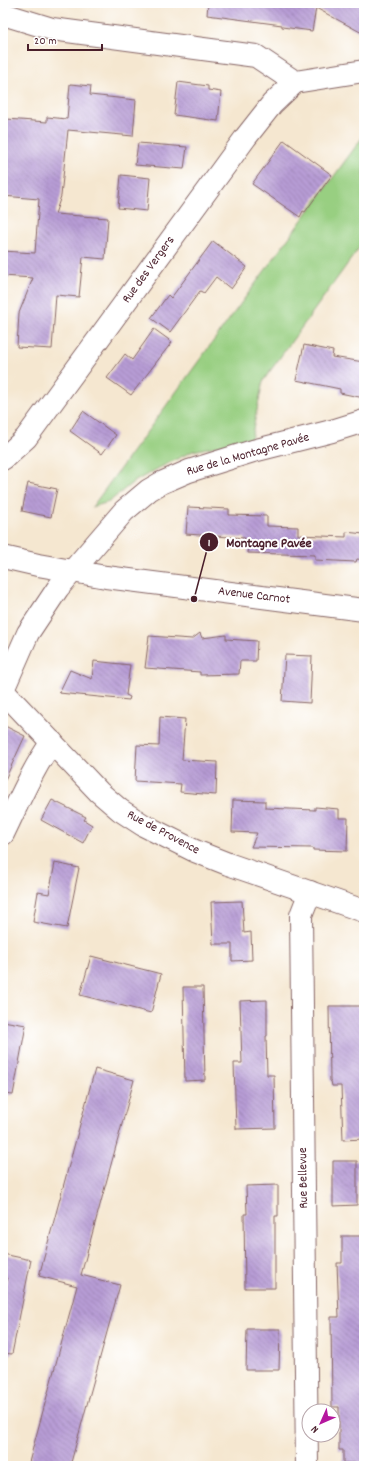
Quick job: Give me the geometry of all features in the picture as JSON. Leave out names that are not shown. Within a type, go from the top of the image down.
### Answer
[{"type":"street","points":[[3,14],[52,29],[256,56],[295,82],[364,70]]},
{"type":"street","name":"Rue des Vergers","points":[[3,459],[26,438],[246,137],[272,104],[295,82]]},
{"type":"street","name":"Rue de la Montagne Pavée","points":[[3,690],[9,659],[58,588],[124,511],[149,490],[189,471],[252,451],[332,431],[364,421]]},
{"type":"street","name":"Avenue Carnot","points":[[3,557],[106,577],[364,610]]},
{"type":"street","name":"Rue de Provence","points":[[3,690],[99,792],[120,810],[144,825],[228,864],[364,910]]},
{"type":"street","points":[[3,834],[40,759],[52,742]]},
{"type":"street","name":"Rue Bellevue","points":[[307,1466],[301,915],[310,892]]},
{"type":"green space","points":[[364,135],[364,241],[263,381],[251,439],[193,451],[132,483],[109,502],[92,507]]},
{"type":"building","points":[[208,3],[364,3],[364,34],[316,8],[312,31],[282,27],[282,25],[207,15]]},
{"type":"building","points":[[178,82],[208,86],[208,90],[221,92],[218,121],[174,115]]},
{"type":"building","points":[[70,84],[91,86],[90,95],[136,100],[133,136],[68,130],[61,196],[55,214],[108,218],[105,259],[83,257],[79,297],[56,295],[52,349],[17,347],[19,313],[33,278],[3,276],[3,251],[35,253],[39,199],[3,196],[3,156],[6,119],[47,122],[47,117],[67,119]]},
{"type":"building","points":[[284,140],[332,175],[305,212],[303,211],[300,217],[252,184]]},
{"type":"building","points":[[138,143],[187,147],[184,169],[135,165]]},
{"type":"building","points":[[121,175],[150,178],[147,211],[118,208]]},
{"type":"building","points":[[213,241],[247,267],[231,289],[216,277],[204,293],[200,291],[170,332],[151,318],[168,295],[171,298]]},
{"type":"building","points":[[154,329],[172,342],[131,395],[107,378],[125,354],[132,360]]},
{"type":"building","points":[[304,345],[333,351],[332,357],[364,362],[364,398],[340,393],[340,389],[296,380]]},
{"type":"building","points":[[83,411],[116,435],[102,454],[70,431]]},
{"type":"building","points":[[28,483],[57,489],[51,517],[22,511]]},
{"type":"building","points":[[188,507],[229,509],[229,515],[267,516],[267,526],[298,527],[298,535],[346,537],[346,532],[364,534],[364,560],[357,559],[356,562],[315,560],[315,555],[248,553],[249,545],[245,545],[245,538],[186,534]]},
{"type":"building","points":[[200,633],[202,638],[226,635],[226,639],[257,641],[256,661],[240,661],[239,674],[200,675],[200,672],[145,668],[149,636],[192,639]]},
{"type":"building","points":[[285,655],[312,656],[310,703],[282,701]]},
{"type":"building","points":[[94,661],[130,665],[126,695],[130,697],[129,700],[59,693],[70,670],[92,679]]},
{"type":"building","points":[[160,717],[185,719],[182,760],[217,762],[216,795],[180,792],[181,784],[135,781],[137,745],[159,746]]},
{"type":"building","points":[[3,725],[25,736],[3,784]]},
{"type":"building","points":[[52,800],[86,817],[84,820],[92,825],[83,843],[41,820]]},
{"type":"building","points":[[233,800],[265,801],[265,808],[315,810],[315,807],[339,809],[339,818],[348,818],[347,851],[313,850],[313,848],[251,847],[257,833],[232,832]]},
{"type":"building","points":[[55,863],[79,868],[67,928],[33,922],[38,892],[49,894]]},
{"type":"building","points":[[242,901],[244,933],[251,932],[252,960],[232,961],[232,944],[213,944],[211,902]]},
{"type":"building","points":[[91,956],[161,974],[151,1013],[80,995]]},
{"type":"building","points":[[183,987],[203,987],[205,1080],[185,1081]]},
{"type":"building","points":[[267,1000],[267,1075],[274,1075],[275,1128],[236,1129],[234,1063],[242,1063],[240,1001]]},
{"type":"building","points":[[329,1006],[364,1006],[364,1057],[361,1057],[362,1097],[364,1097],[364,1139],[343,1140],[341,1086],[332,1086],[330,1081]]},
{"type":"building","points":[[3,1021],[26,1025],[13,1095],[3,1094]]},
{"type":"building","points":[[95,1069],[134,1080],[81,1275],[120,1285],[70,1466],[28,1466],[77,1286],[39,1276]]},
{"type":"building","points":[[333,1161],[357,1161],[357,1205],[333,1206]]},
{"type":"building","points":[[278,1185],[278,1216],[275,1216],[275,1288],[245,1288],[244,1214],[247,1214],[246,1186]]},
{"type":"building","points":[[342,1236],[364,1236],[364,1463],[343,1463],[343,1450],[339,1450],[339,1443],[341,1443],[341,1403],[332,1403],[331,1317],[339,1317],[337,1263],[342,1263]]},
{"type":"building","points":[[3,1254],[31,1260],[12,1354],[3,1353],[3,1299],[7,1278],[3,1277]]},
{"type":"building","points":[[247,1329],[280,1329],[279,1370],[246,1370]]},
{"type":"place","name":"Montagne Pavée","points":[[194,599]]}]
